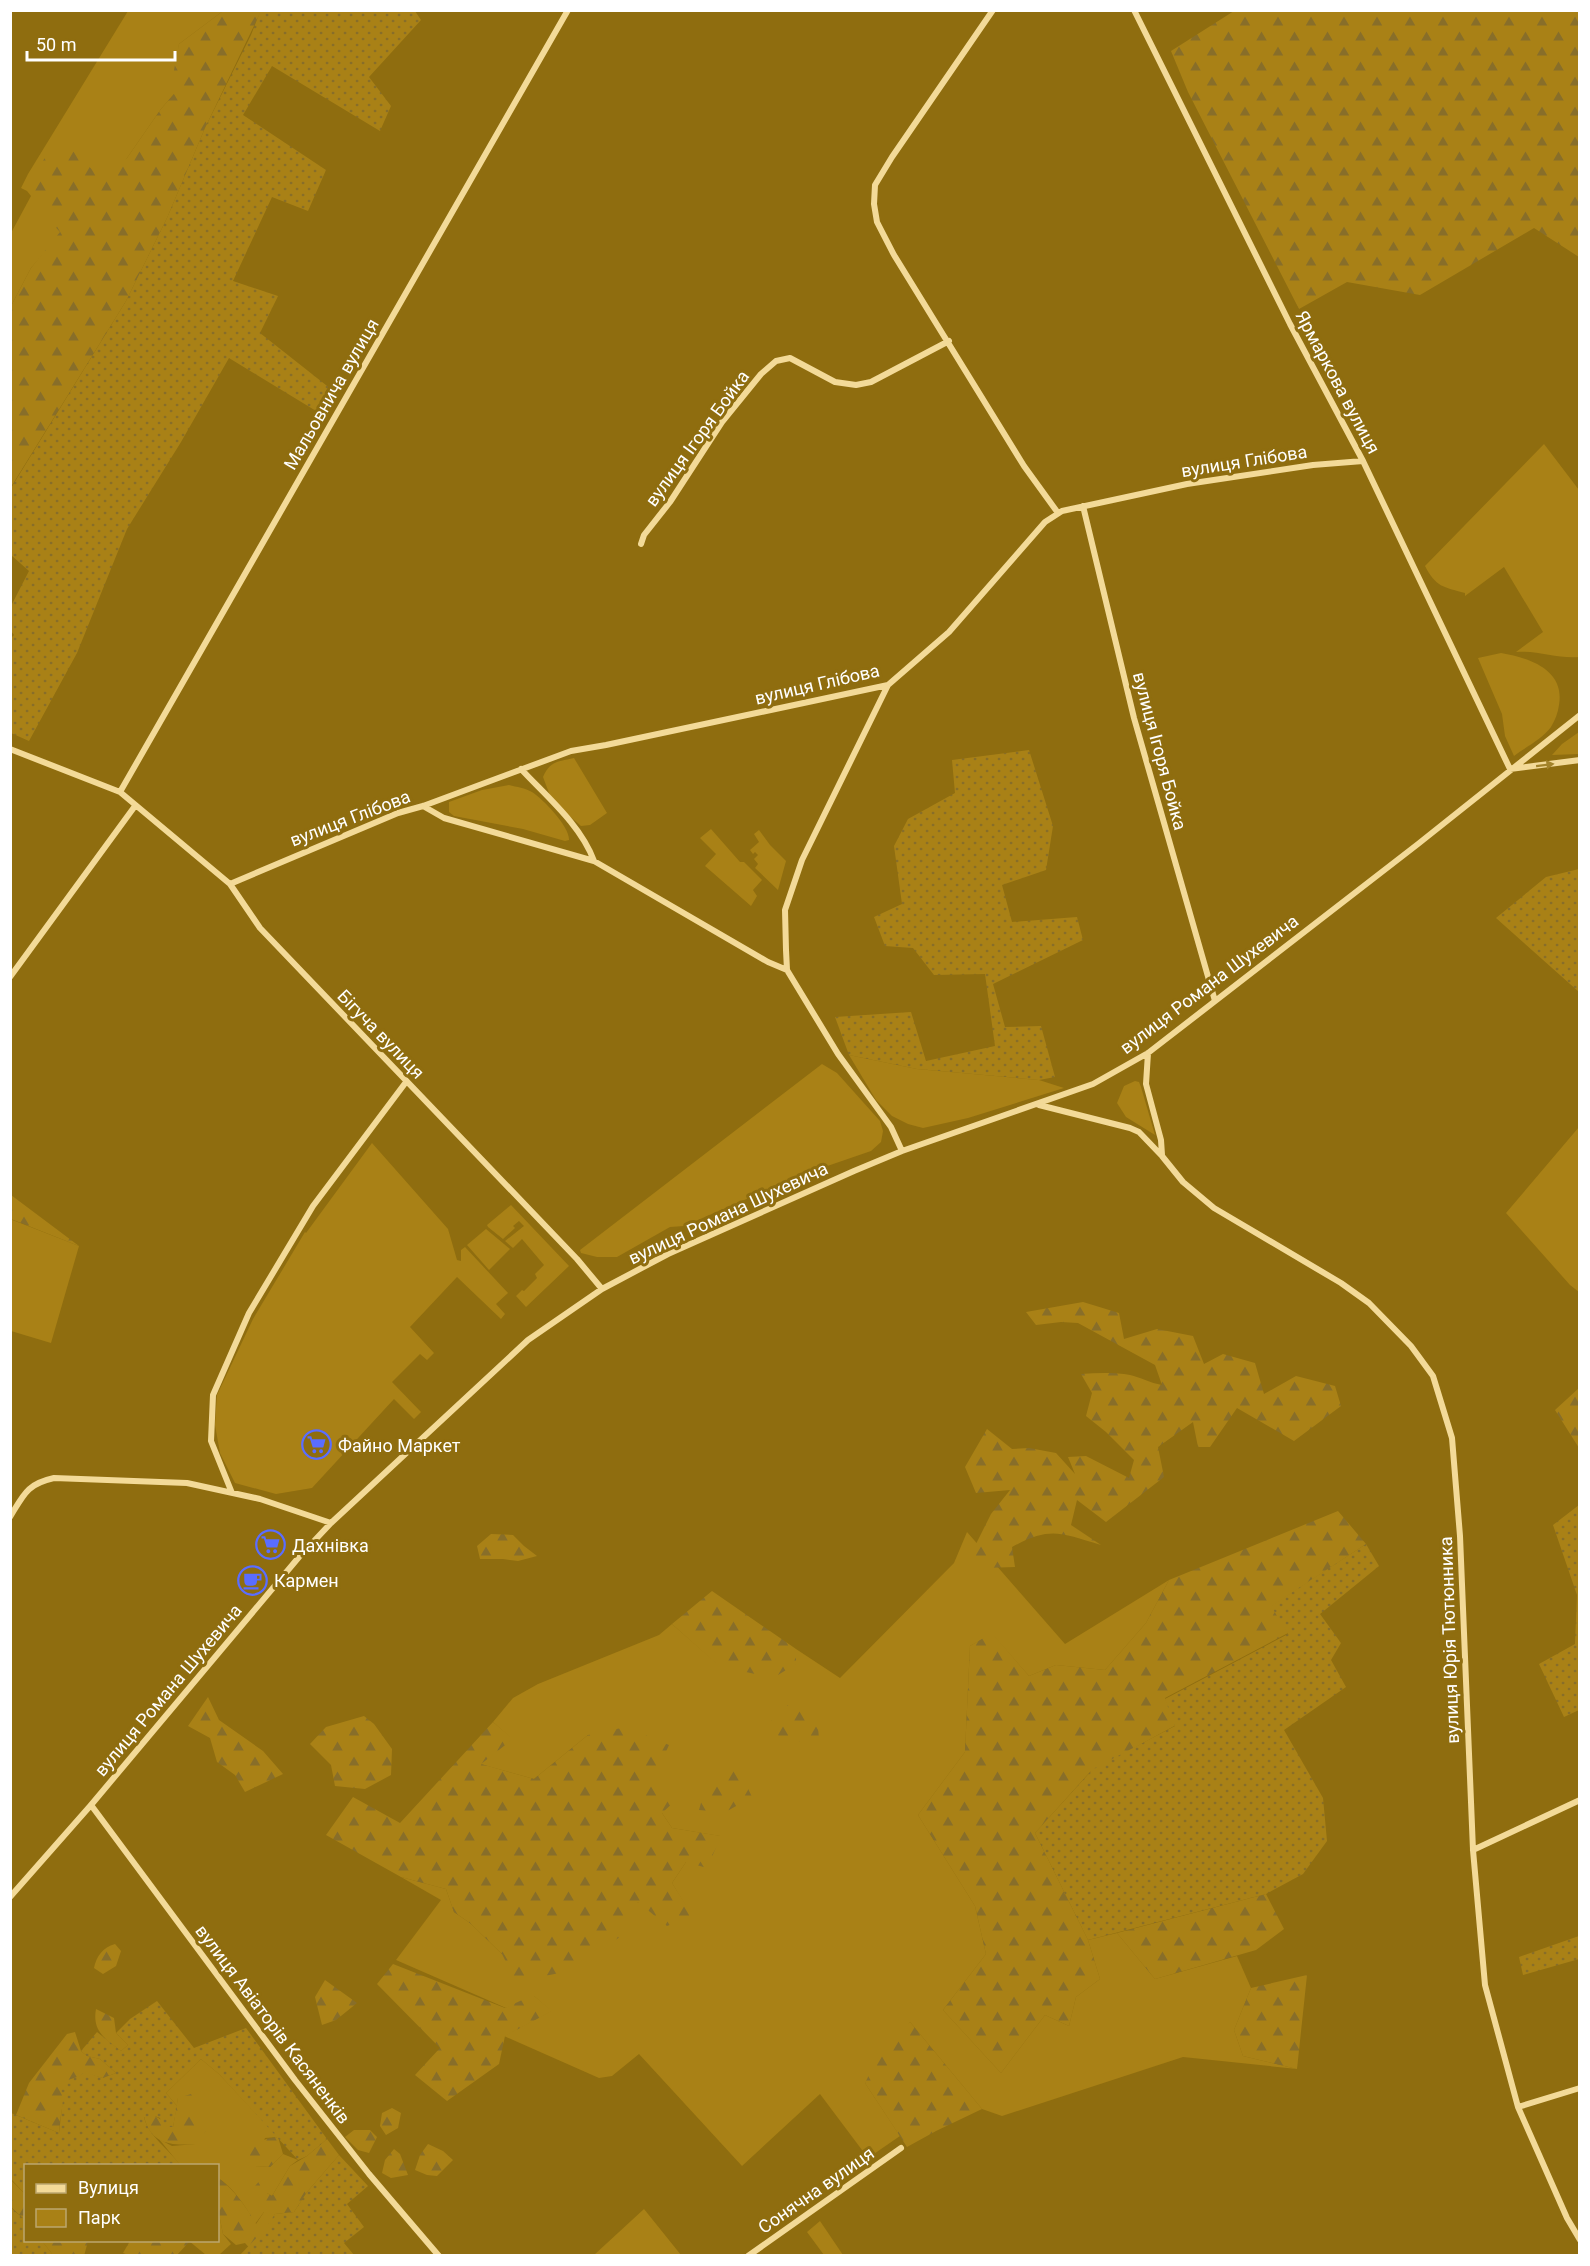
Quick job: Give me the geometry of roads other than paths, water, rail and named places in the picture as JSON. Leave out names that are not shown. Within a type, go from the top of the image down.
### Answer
[{"type":"street","name":"Мальовнича вулиця","points":[[120,792],[568,10]]},
{"type":"street","points":[[993,10],[892,156],[875,185],[877,222],[1024,466],[1058,513]]},
{"type":"street","name":"Ярмаркова вулиця","points":[[1134,10],[1290,324],[1363,461],[1510,769]]},
{"type":"street","name":"вулиця Ігоря Бойка","points":[[640,544],[722,422],[761,374],[776,361],[790,358],[835,382],[856,385],[871,382],[949,341]]},
{"type":"street","name":"вулиця Глібова","points":[[230,884],[398,813],[423,806],[571,751],[888,685],[949,632],[1045,522],[1058,513],[1187,484],[1313,465],[1363,461]]},
{"type":"street","name":"вулиця Ігоря Бойка","points":[[1083,506],[1134,718],[1215,1001]]},
{"type":"street","points":[[888,685],[815,831],[785,910],[787,970],[838,1054],[891,1127],[902,1151]]},
{"type":"street","name":"вулиця Романа Шухевича","points":[[10,1897],[91,1806],[299,1557],[331,1523],[528,1340],[602,1289],[668,1254],[902,1151],[1039,1105],[1093,1084],[1148,1053],[1580,715]]},
{"type":"street","name":"Бігуча вулиця","points":[[10,749],[120,792],[230,884],[260,928],[569,1251],[602,1289]]},
{"type":"street","points":[[1510,769],[1580,760]]},
{"type":"street","points":[[521,769],[580,834],[594,861]]},
{"type":"street","points":[[10,977],[135,806]]},
{"type":"street","points":[[423,806],[444,818],[594,861],[768,962],[787,970]]},
{"type":"street","points":[[1148,1053],[1146,1084],[1161,1140],[1162,1156]]},
{"type":"street","points":[[232,1493],[210,1441],[213,1395],[249,1313],[313,1206],[406,1082]]},
{"type":"street","name":"вулиця Юрія Тютюнника","points":[[1039,1105],[1139,1132],[1183,1182],[1214,1208],[1341,1283],[1369,1303],[1411,1346],[1433,1376],[1452,1438],[1460,1536],[1473,1850],[1485,1986],[1518,2107],[1567,2218],[1580,2240]]},
{"type":"street","points":[[10,1517],[27,1488],[54,1478],[187,1483],[260,1499],[331,1523]]},
{"type":"street","points":[[1473,1850],[1580,1800]]},
{"type":"street","name":"вулиця Авіаторів Касяненків","points":[[91,1806],[295,2080],[369,2175],[439,2256]]},
{"type":"street","points":[[1518,2107],[1580,2088]]},
{"type":"street","name":"Сонячна вулиця","points":[[748,2256],[901,2148]]},
{"type":"place","name":"Файно Маркет","points":[[317,1445]]},
{"type":"place","name":"Дахнівка","points":[[271,1545]]},
{"type":"place","name":"Кармен","points":[[253,1580]]}]
